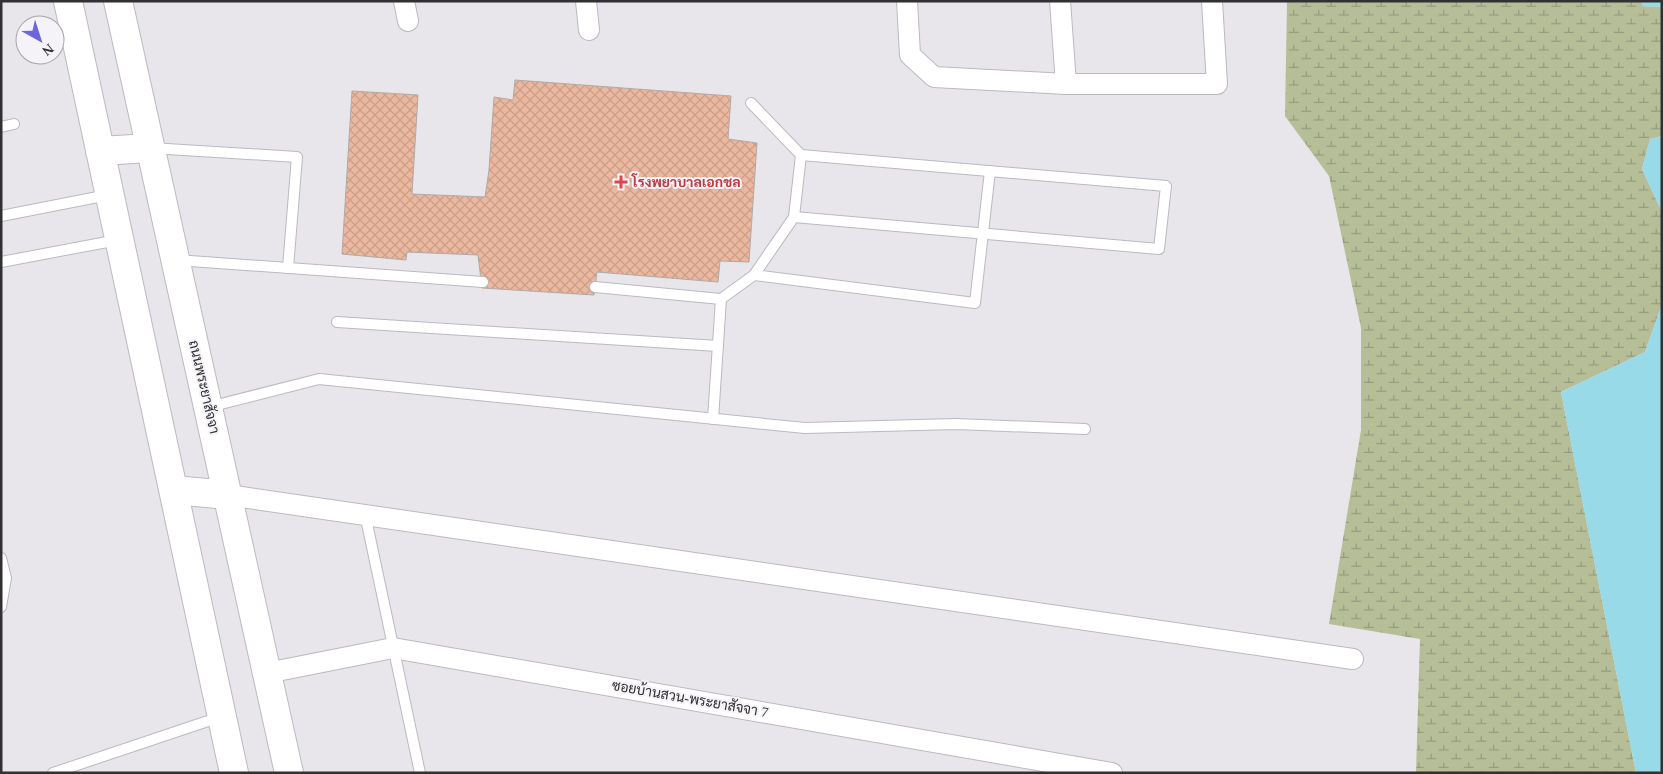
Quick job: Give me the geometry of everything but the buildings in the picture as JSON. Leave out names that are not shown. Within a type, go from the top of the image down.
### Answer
[{"type":"main road","points":[[68,1],[234,773]]},
{"type":"main road","name":"ถนนพระยาสัจจา","points":[[118,1],[290,773]]},
{"type":"main road","points":[[100,151],[150,148]]},
{"type":"main road","points":[[174,490],[228,495]]},
{"type":"street","points":[[404,1],[408,21]]},
{"type":"street","points":[[586,1],[588,30]]},
{"type":"street","points":[[907,1],[910,55],[934,77],[1066,84],[1217,84],[1212,1]]},
{"type":"street","points":[[1060,1],[1066,84]]},
{"type":"street","points":[[228,495],[1353,659]]},
{"type":"street","name":"ซอยบ้านสวน-พระยาสัจจา 7","points":[[267,673],[393,648],[1112,773]]},
{"type":"lane","points":[[751,103],[802,155],[1166,186],[1159,249],[794,218]]},
{"type":"lane","points":[[1,127],[14,124]]},
{"type":"lane","points":[[150,148],[297,157],[288,268]]},
{"type":"lane","points":[[595,288],[721,299],[754,275],[794,218],[802,155]]},
{"type":"lane","points":[[754,275],[975,303],[990,171]]},
{"type":"lane","points":[[1,216],[110,194]]},
{"type":"lane","points":[[1,262],[120,240]]},
{"type":"lane","points":[[175,260],[483,282]]},
{"type":"lane","points":[[712,419],[721,299]]},
{"type":"lane","points":[[337,322],[718,346]]},
{"type":"lane","points":[[208,408],[319,379],[805,428],[956,424],[1086,430]]},
{"type":"lane","points":[[365,514],[420,773]]},
{"type":"lane","points":[[1,558],[6,578],[1,607]]},
{"type":"lane","points":[[53,773],[222,717]]},
{"type":"green space","points":[[1287,1],[1643,1],[1642,6],[1662,7],[1662,136],[1650,139],[1642,169],[1662,212],[1662,304],[1645,352],[1561,392],[1636,773],[1416,773],[1420,639],[1329,624],[1361,430],[1361,328],[1329,176],[1285,116]]},
{"type":"water","points":[[1643,1],[1662,1],[1662,7],[1642,6]]},
{"type":"water","points":[[1662,136],[1662,212],[1642,169],[1650,139]]},
{"type":"water","points":[[1662,304],[1662,773],[1636,773],[1561,392],[1645,352]]},
{"type":"place","name":"โรงพยาบาลเอกชล","points":[[621,182]]}]
